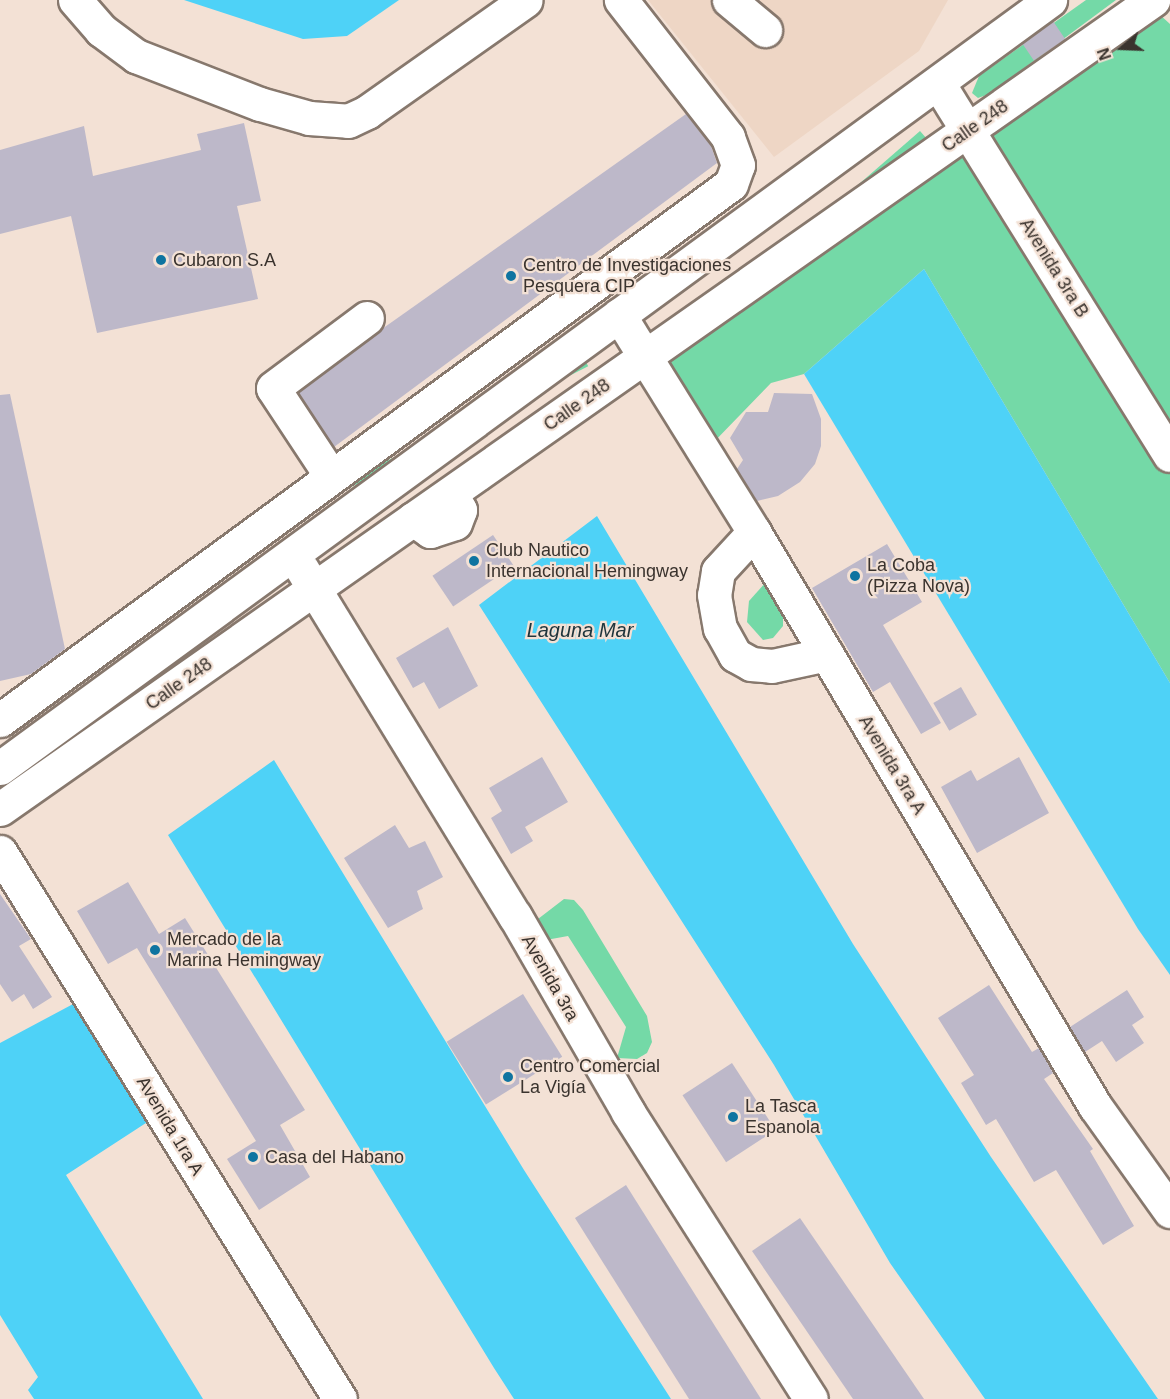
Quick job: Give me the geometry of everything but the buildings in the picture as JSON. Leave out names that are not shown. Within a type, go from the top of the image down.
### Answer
[{"type":"street","points":[[75,0],[101,30],[136,56],[260,104],[309,118],[348,121],[367,112],[526,0]]},
{"type":"street","points":[[0,720],[331,476],[600,284],[731,184],[738,165],[728,137],[621,0]]},
{"type":"street","points":[[729,0],[765,30]]},
{"type":"street","name":"Calle 248","points":[[0,768],[1050,0]]},
{"type":"street","name":"Calle 248","points":[[0,809],[1153,0]]},
{"type":"street","name":"Avenida 3ra B","points":[[938,82],[1170,455]]},
{"type":"street","name":"Avenida 3ra A","points":[[619,315],[754,532],[1095,1106],[1170,1211]]},
{"type":"street","points":[[331,476],[273,388],[367,318]]},
{"type":"street","points":[[754,532],[718,572],[714,595],[720,628],[735,655],[751,664],[772,666],[826,654]]},
{"type":"street","name":"Avenida 3ra","points":[[293,554],[515,916],[628,1112],[811,1399]]},
{"type":"street","name":"Avenida 1ra A","points":[[0,852],[340,1399]]},
{"type":"shaded area","points":[[648,0],[948,0],[919,51],[774,157]]},
{"type":"green space","points":[[1086,0],[1116,0],[989,94],[978,98],[972,93],[979,76]]},
{"type":"green space","points":[[1159,14],[1170,24],[1170,683],[924,269],[804,374],[771,383],[709,447],[657,357]]},
{"type":"green space","points":[[920,131],[926,138],[697,337],[691,330]]},
{"type":"green space","points":[[585,360],[588,366],[313,507],[310,500]]},
{"type":"green space","points":[[765,583],[783,614],[783,626],[773,638],[763,640],[747,622],[749,601]]},
{"type":"green space","points":[[187,647],[191,654],[0,764],[0,755]]},
{"type":"green space","points":[[564,899],[574,900],[583,910],[647,1016],[652,1042],[647,1053],[637,1059],[617,1058],[626,1027],[568,936],[546,940],[538,930],[538,919]]},
{"type":"water","points":[[184,0],[399,0],[347,36],[303,39]]},
{"type":"water","points":[[924,269],[1170,683],[1170,975],[1138,929],[804,374]]},
{"type":"water","name":"Laguna Mar","points":[[597,516],[853,944],[991,1157],[1158,1399],[985,1399],[890,1263],[774,1065],[479,605]]},
{"type":"water","points":[[274,760],[524,1170],[671,1399],[514,1399],[494,1368],[168,835]]},
{"type":"water","points":[[75,1003],[149,1121],[66,1175],[203,1399],[34,1399],[28,1390],[38,1377],[0,1315],[0,1043]]},
{"type":"place","name":"Cubaron S.A","points":[[161,260]]},
{"type":"place","name":"Centro de Investigaciones Pesquera CIP","points":[[511,276]]},
{"type":"place","name":"Club Nautico Internacional Hemingway","points":[[474,561]]},
{"type":"place","name":"La Coba (Pizza Nova)","points":[[855,576]]},
{"type":"place","name":"Mercado de la Marina Hemingway","points":[[155,950]]},
{"type":"place","name":"Centro Comercial La Vigía","points":[[508,1077]]},
{"type":"place","name":"La Tasca Espanola","points":[[733,1117]]},
{"type":"place","name":"Casa del Habano","points":[[253,1157]]}]
